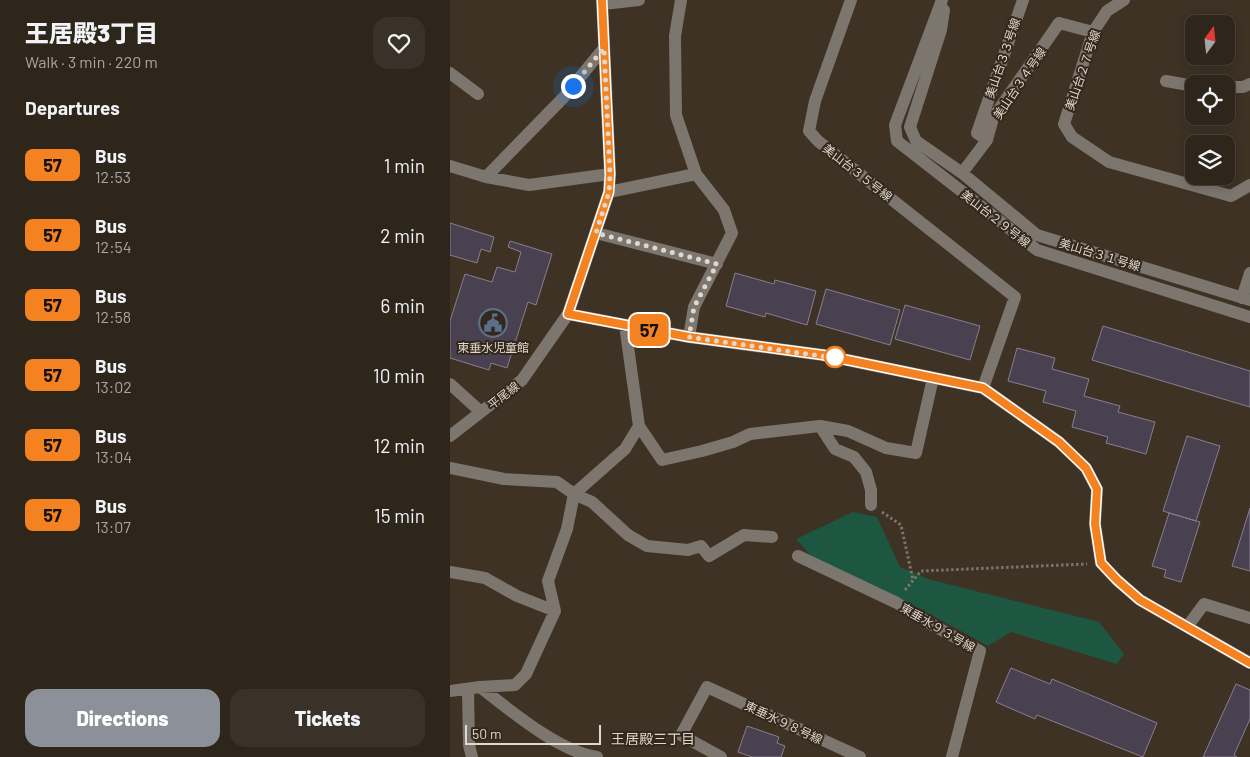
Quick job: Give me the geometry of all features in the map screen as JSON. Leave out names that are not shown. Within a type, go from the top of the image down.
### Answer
[{"type":"street","points":[[603,2],[639,0]]},
{"type":"street","points":[[680,0],[675,36],[676,115],[696,174],[724,210],[732,233],[694,307],[689,337]]},
{"type":"street","name":"美山台３５号線","points":[[851,0],[815,101],[809,131],[1015,296],[983,388]]},
{"type":"street","name":"美山台３１号線","points":[[944,0],[941,30],[910,126],[916,141],[962,172],[1037,235],[1246,299]]},
{"type":"street","name":"美山台２９号線","points":[[944,0],[895,126],[898,141],[1037,250],[1250,317]]},
{"type":"street","name":"美山台３３号線","points":[[987,140],[977,133],[1023,0]]},
{"type":"street","name":"美山台２７号線","points":[[1124,0],[1107,11],[1092,32],[1064,124],[1072,137],[1109,162],[1231,196],[1250,185]]},
{"type":"street","name":"平尾線","points":[[450,436],[522,380],[568,314],[609,192],[610,174],[603,2]]},
{"type":"street","name":"美山台３４号線","points":[[962,172],[987,140],[994,118],[1059,23],[1092,32]]},
{"type":"street","points":[[486,177],[563,98],[604,48]]},
{"type":"street","points":[[450,73],[478,94]]},
{"type":"street","points":[[1166,81],[1185,84]]},
{"type":"street","points":[[1235,87],[1243,87],[1250,84]]},
{"type":"street","points":[[450,166],[486,177],[529,185],[610,174]]},
{"type":"street","points":[[609,192],[696,174]]},
{"type":"street","points":[[596,233],[717,264]]},
{"type":"street","points":[[1246,299],[1250,273]]},
{"type":"street","points":[[568,314],[689,337],[823,355],[983,388],[1059,442],[1086,468],[1097,489],[1095,524],[1101,563],[1140,600],[1250,663]]},
{"type":"street","points":[[625,325],[639,426],[662,460],[733,442],[750,434],[820,426],[848,431],[886,448],[916,453],[933,378]]},
{"type":"street","points":[[450,384],[481,412]]},
{"type":"street","points":[[450,691],[515,685],[526,674],[556,611],[548,581],[567,529],[574,494],[625,449],[639,426]]},
{"type":"street","points":[[820,426],[835,449],[854,457],[866,472],[871,490],[871,505]]},
{"type":"street","points":[[450,468],[504,479],[557,482],[574,494],[592,502],[628,534],[647,546],[688,550],[701,546],[709,556],[744,535],[772,537]]},
{"type":"street","name":"東垂水９３号線","points":[[798,556],[897,603],[980,651],[952,757]]},
{"type":"street","points":[[450,572],[485,578],[517,596],[556,611]]},
{"type":"street","points":[[1187,627],[1204,604],[1250,618]]},
{"type":"street","name":"東垂水９８号線","points":[[721,757],[681,735],[707,687],[860,757]]},
{"type":"street","points":[[472,757],[469,746],[474,688]]},
{"type":"street","points":[[474,688],[560,743],[590,756],[597,757]]},
{"type":"path","points":[[871,505],[901,525],[913,580]]},
{"type":"path","points":[[897,603],[907,586],[921,571],[1101,563]]},
{"type":"green space","points":[[853,512],[877,517],[900,567],[928,579],[1099,622],[1124,654],[1117,664],[1011,632],[988,646],[908,602],[814,559],[796,539]]},
{"type":"building","points":[[450,223],[494,237],[490,252],[481,249],[477,263],[450,255]]},
{"type":"building","points":[[510,241],[552,254],[536,305],[528,302],[507,368],[491,363],[489,370],[450,358],[450,321],[465,274],[492,282],[497,267],[515,272],[521,252],[508,247]]},
{"type":"building","points":[[735,273],[774,284],[775,280],[816,291],[807,325],[766,313],[765,317],[726,306]]},
{"type":"building","points":[[826,289],[900,310],[890,345],[816,324]]},
{"type":"building","points":[[905,305],[980,326],[970,360],[895,339]]},
{"type":"building","points":[[1103,326],[1250,371],[1250,407],[1092,360]]},
{"type":"building","points":[[1017,348],[1055,358],[1052,369],[1089,379],[1084,396],[1120,406],[1118,412],[1155,422],[1146,454],[1106,443],[1108,437],[1072,427],[1076,411],[1043,402],[1046,391],[1008,381]]},
{"type":"building","points":[[1187,436],[1220,446],[1196,521],[1163,511]]},
{"type":"building","points":[[1250,508],[1250,571],[1232,566]]},
{"type":"building","points":[[1169,513],[1200,522],[1181,582],[1164,577],[1166,570],[1152,566]]},
{"type":"building","points":[[1011,668],[1050,684],[1052,679],[1157,723],[1143,757],[1037,715],[1035,719],[996,702]]},
{"type":"building","points":[[1236,684],[1250,690],[1250,719],[1234,755],[1237,757],[1203,757]]},
{"type":"building","points":[[747,726],[779,737],[777,743],[785,746],[781,757],[752,757],[738,752]]},
{"type":"bus line","name":"57","points":[[602,0],[607,90],[609,192],[568,314],[689,337],[823,355],[983,388],[1059,442],[1086,468],[1097,489],[1095,524],[1101,563],[1117,580],[1140,600],[1250,663]]},
{"type":"place","name":"東垂水児童館","points":[[493,323]]},
{"type":"district","name":"王居殿三丁目","points":[[653,738]]},
{"type":"route","points":[[573,86],[604,48],[610,174],[609,192],[596,233],[717,264],[694,307],[689,337],[842,359],[835,357]]}]
